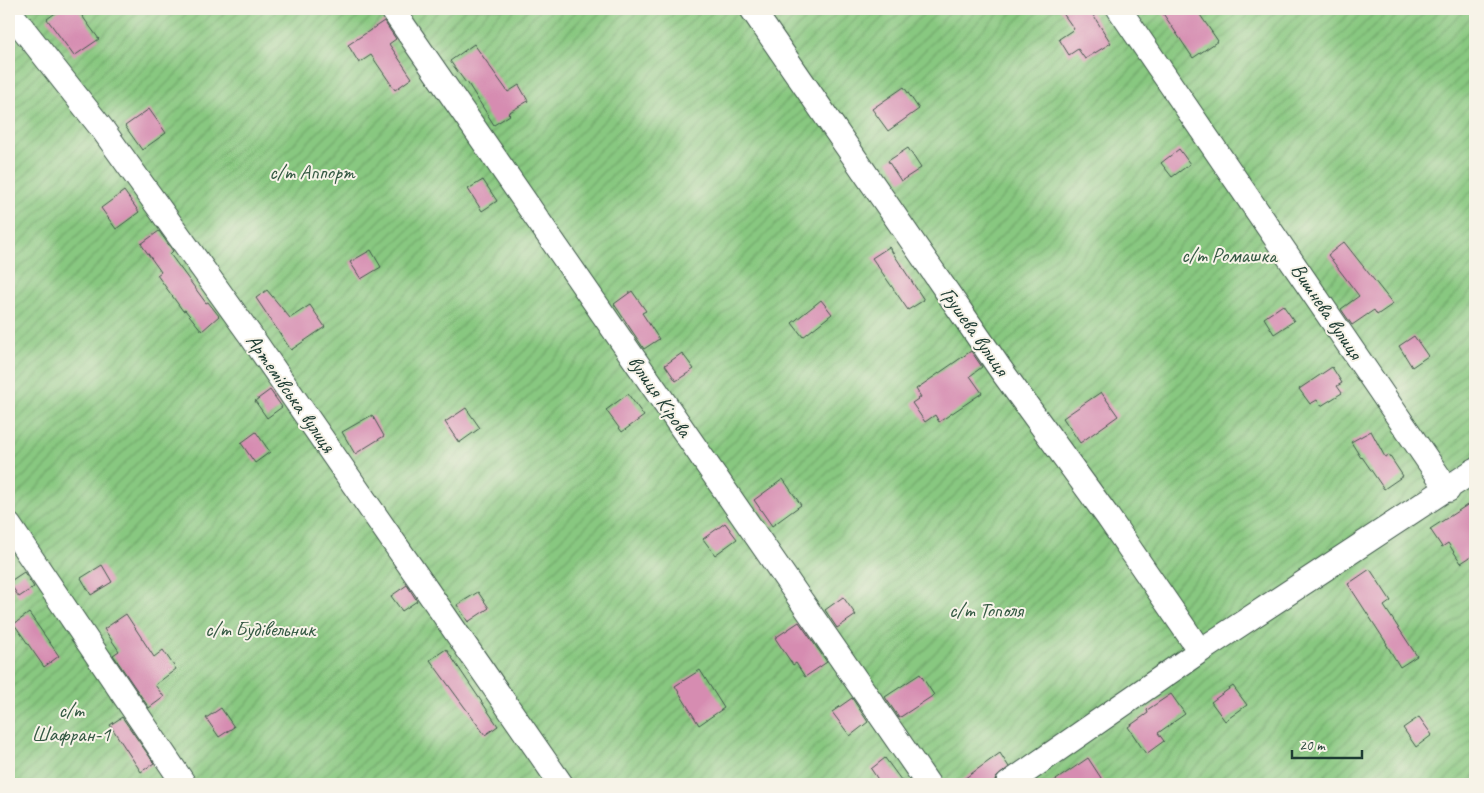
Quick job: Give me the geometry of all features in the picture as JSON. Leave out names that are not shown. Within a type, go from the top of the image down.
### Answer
[{"type":"street","name":"вулиця Кірова","points":[[392,9],[928,784]]},
{"type":"street","name":"Грушева вулиця","points":[[752,9],[1001,370],[1108,517],[1200,651]]},
{"type":"street","name":"Вишнева вулиця","points":[[1120,9],[1448,490]]},
{"type":"street","name":"Артемівська вулиця","points":[[9,11],[103,130],[252,336],[560,784]]},
{"type":"street","points":[[1008,784],[1200,651],[1448,490],[1475,470]]},
{"type":"street","points":[[9,525],[184,784]]},
{"type":"green space","points":[[9,9],[1475,9],[1475,784],[9,784]]},
{"type":"building","points":[[61,9],[77,9],[99,39],[74,56],[47,19]]},
{"type":"building","points":[[1060,9],[1089,9],[1111,43],[1085,59],[1078,49],[1069,55],[1059,39],[1074,29]]},
{"type":"building","points":[[1160,9],[1196,9],[1218,41],[1193,58]]},
{"type":"building","points":[[384,21],[396,39],[389,44],[412,78],[395,90],[371,55],[359,63],[348,45]]},
{"type":"building","points":[[474,44],[508,92],[519,85],[528,101],[508,113],[510,115],[494,125],[467,82],[450,61]]},
{"type":"building","points":[[904,87],[919,109],[888,131],[872,109]]},
{"type":"building","points":[[149,109],[166,133],[142,150],[125,126]]},
{"type":"building","points":[[908,148],[921,168],[901,181],[888,161]]},
{"type":"building","points":[[1179,149],[1190,164],[1172,177],[1161,163]]},
{"type":"building","points":[[483,180],[497,201],[482,211],[468,189]]},
{"type":"building","points":[[124,191],[139,212],[116,229],[101,208]]},
{"type":"building","points":[[159,231],[173,251],[170,254],[206,303],[208,302],[219,316],[202,331],[185,310],[183,311],[157,275],[161,272],[141,244]]},
{"type":"building","points":[[1344,242],[1393,304],[1377,315],[1374,310],[1352,325],[1341,309],[1359,296],[1328,255]]},
{"type":"building","points":[[889,247],[924,300],[908,310],[872,258]]},
{"type":"building","points":[[371,250],[381,267],[361,279],[350,262]]},
{"type":"building","points":[[267,290],[290,318],[310,305],[325,327],[291,350],[256,298]]},
{"type":"building","points":[[632,291],[646,311],[642,313],[659,339],[644,349],[614,304]]},
{"type":"building","points":[[821,300],[832,314],[803,337],[792,323]]},
{"type":"building","points":[[1283,305],[1294,321],[1274,334],[1264,318]]},
{"type":"building","points":[[1414,336],[1428,356],[1412,367],[1399,346]]},
{"type":"building","points":[[971,351],[982,367],[970,376],[982,393],[939,422],[935,415],[925,422],[912,403],[921,397],[916,389]]},
{"type":"building","points":[[682,353],[694,369],[676,381],[665,365]]},
{"type":"building","points":[[1332,367],[1342,383],[1337,386],[1342,393],[1321,406],[1317,400],[1310,404],[1299,389]]},
{"type":"building","points":[[270,390],[282,407],[267,418],[255,401]]},
{"type":"building","points":[[1101,392],[1118,416],[1080,443],[1063,418]]},
{"type":"building","points":[[628,394],[644,416],[622,432],[606,410]]},
{"type":"building","points":[[466,408],[480,428],[459,443],[445,422]]},
{"type":"building","points":[[372,415],[384,436],[355,454],[342,432]]},
{"type":"building","points":[[1371,431],[1385,457],[1389,455],[1403,476],[1384,489],[1351,442]]},
{"type":"building","points":[[256,432],[270,452],[255,463],[241,443]]},
{"type":"building","points":[[783,479],[801,505],[772,526],[754,500]]},
{"type":"building","points":[[1475,500],[1475,554],[1461,563],[1448,543],[1442,547],[1430,529]]},
{"type":"building","points":[[725,523],[737,539],[715,555],[703,539]]},
{"type":"building","points":[[102,565],[112,582],[91,595],[81,578]]},
{"type":"building","points":[[1370,569],[1391,601],[1384,606],[1417,656],[1400,667],[1348,584]]},
{"type":"building","points":[[24,572],[34,587],[19,597],[9,582]]},
{"type":"building","points":[[407,585],[417,601],[402,611],[391,596]]},
{"type":"building","points":[[478,592],[489,608],[468,622],[457,605]]},
{"type":"building","points":[[843,597],[856,615],[837,628],[825,610]]},
{"type":"building","points":[[29,613],[59,656],[44,667],[14,624]]},
{"type":"building","points":[[126,614],[154,657],[163,650],[176,669],[155,685],[164,697],[149,708],[113,655],[119,651],[104,629]]},
{"type":"building","points":[[799,622],[827,662],[805,677],[796,663],[793,665],[775,638]]},
{"type":"building","points":[[446,649],[498,726],[485,735],[430,660]]},
{"type":"building","points":[[700,670],[724,708],[699,725],[675,686]]},
{"type":"building","points":[[920,674],[934,695],[899,718],[885,697]]},
{"type":"building","points":[[1233,686],[1247,705],[1225,721],[1211,702]]},
{"type":"building","points":[[1171,694],[1185,714],[1158,733],[1164,741],[1146,754],[1128,727],[1148,713],[1147,710]]},
{"type":"building","points":[[852,698],[868,722],[850,736],[832,712]]},
{"type":"building","points":[[221,708],[234,727],[219,737],[206,718]]},
{"type":"building","points":[[122,717],[154,763],[141,772],[110,725]]},
{"type":"building","points":[[1419,717],[1432,735],[1416,747],[1403,728]]},
{"type":"building","points":[[1000,753],[1009,767],[996,778],[994,784],[957,784]]},
{"type":"building","points":[[885,758],[904,784],[881,784],[871,769]]},
{"type":"building","points":[[1088,758],[1105,784],[1050,784]]},
{"type":"park label","name":"с/т Аппорт","points":[[312,172]]},
{"type":"park label","name":"с/т Ромашка","points":[[1229,255]]},
{"type":"park label","name":"с/т Тополя","points":[[986,610]]},
{"type":"park label","name":"с/т Будівельник","points":[[260,629]]},
{"type":"park label","name":"с/т Шафран-1","points":[[71,722]]}]
